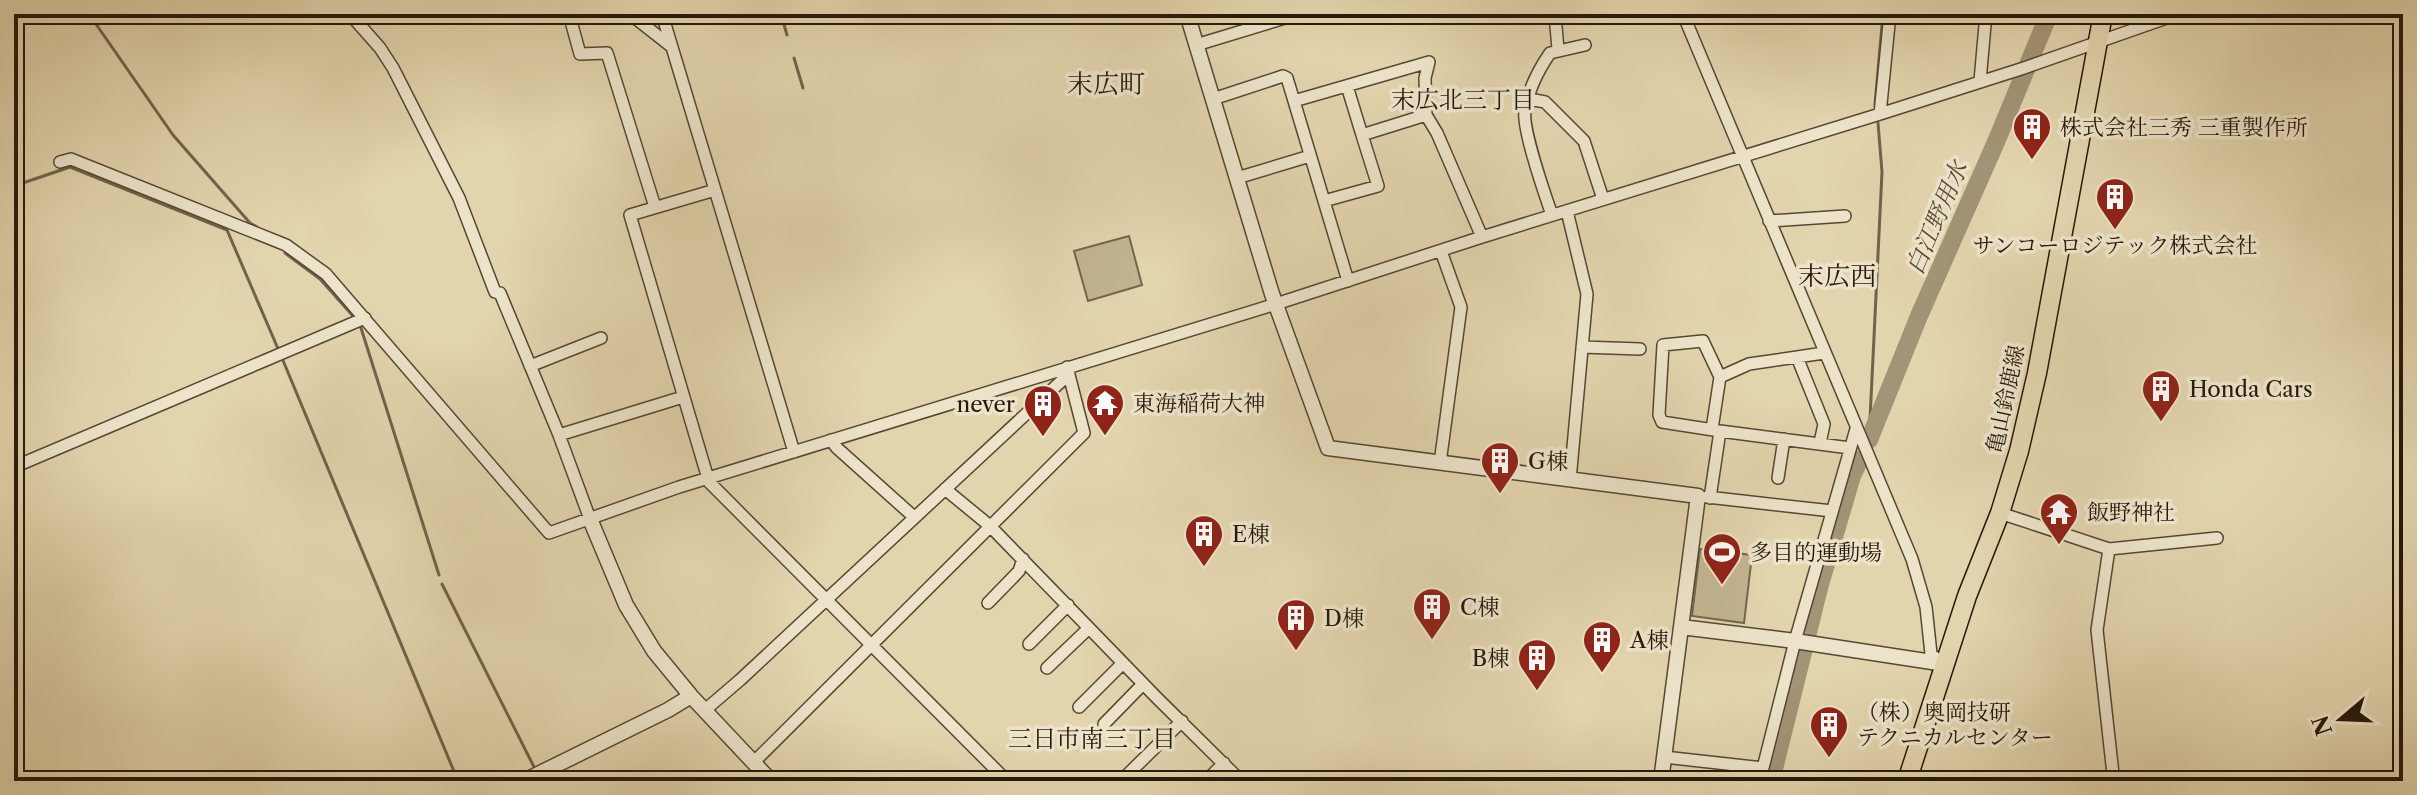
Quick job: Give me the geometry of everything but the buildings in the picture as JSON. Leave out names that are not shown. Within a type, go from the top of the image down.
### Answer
[{"type":"main road","name":"亀山鈴鹿線","points":[[1907,781],[1967,596],[2000,513],[2019,451],[2034,387],[2103,14]]},
{"type":"street","points":[[377,14],[354,18],[393,68],[459,198],[495,292],[500,293],[559,435],[616,585],[632,617],[665,667],[771,781]]},
{"type":"street","points":[[569,14],[580,54],[607,53],[655,207]]},
{"type":"street","points":[[630,14],[672,47]]},
{"type":"street","points":[[662,14],[794,452]]},
{"type":"street","points":[[1187,14],[1276,304],[1328,448],[1832,511]]},
{"type":"street","points":[[1196,45],[1266,19],[1298,14]]},
{"type":"street","points":[[1558,49],[1555,15],[1569,14]]},
{"type":"street","points":[[1683,14],[1912,559],[1922,588],[1931,654],[1945,664]]},
{"type":"street","points":[[1880,114],[1890,14]]},
{"type":"street","points":[[1980,81],[1986,14]]},
{"type":"street","points":[[60,162],[71,159],[286,245],[326,274],[549,533],[708,478],[1068,371],[1482,237],[1880,114],[2178,14]]},
{"type":"street","points":[[1552,215],[1524,113],[1541,66],[1550,53],[1585,45]]},
{"type":"street","points":[[1294,101],[1429,62],[1425,78],[1426,115],[1437,133],[1482,237]]},
{"type":"street","points":[[1213,99],[1283,76],[1287,78],[1348,281]]},
{"type":"street","points":[[1324,201],[1378,186],[1347,86]]},
{"type":"street","points":[[1529,99],[1545,102],[1584,141],[1603,199]]},
{"type":"street","points":[[1362,135],[1426,115]]},
{"type":"street","points":[[1237,178],[1310,156]]},
{"type":"street","points":[[715,190],[630,215],[708,478],[1007,781]]},
{"type":"street","points":[[1567,211],[1587,294],[1570,480]]},
{"type":"street","points":[[1769,221],[1845,216]]},
{"type":"street","points":[[1440,463],[1461,307],[1441,251]]},
{"type":"street","points":[[14,467],[365,318]]},
{"type":"street","points":[[530,366],[601,338]]},
{"type":"street","points":[[1661,781],[1681,627],[1716,430],[1720,377],[1703,341],[1663,345],[1659,415],[1662,422],[1716,430],[1820,443],[1850,448]]},
{"type":"street","points":[[1582,347],[1640,349]]},
{"type":"street","points":[[1720,377],[1749,364],[1824,353]]},
{"type":"street","points":[[1797,357],[1824,424],[1820,443]]},
{"type":"street","points":[[705,710],[828,599],[1068,371]]},
{"type":"street","points":[[753,763],[1084,433],[1068,371]]},
{"type":"street","points":[[559,435],[683,397]]},
{"type":"street","points":[[1664,757],[1763,768],[1802,642],[1832,511],[1856,428]]},
{"type":"street","points":[[1778,478],[1784,439]]},
{"type":"street","points":[[831,440],[914,517]]},
{"type":"street","points":[[945,489],[990,526],[1241,781]]},
{"type":"street","points":[[2000,513],[2109,549],[2217,538]]},
{"type":"street","points":[[2109,549],[2097,630],[2113,774]]},
{"type":"street","points":[[988,603],[1019,571],[1023,559]]},
{"type":"street","points":[[1029,644],[1068,605]]},
{"type":"street","points":[[1681,627],[1945,664]]},
{"type":"street","points":[[1047,668],[1089,628]]},
{"type":"street","points":[[1079,707],[1123,663]]},
{"type":"street","points":[[1104,724],[1143,684]]},
{"type":"street","points":[[524,781],[691,696]]},
{"type":"street","points":[[1121,781],[1182,721]]},
{"type":"street","points":[[1206,781],[1224,763]]},
{"type":"shaded area","points":[[1129,236],[1142,285],[1088,301],[1074,251]]},
{"type":"shaded area","name":"多目的運動場","points":[[1700,549],[1752,555],[1744,623],[1692,616]]},
{"type":"waterway","points":[[89,14],[173,135],[250,223],[257,227]]},
{"type":"waterway","points":[[781,14],[787,35]]},
{"type":"waterway","points":[[1875,105],[1883,14]]},
{"type":"waterway","name":"白江野用水","points":[[1869,440],[2049,14]]},
{"type":"waterway","points":[[794,58],[803,88]]},
{"type":"waterway","points":[[1869,440],[1882,172],[1878,123]]},
{"type":"waterway","points":[[14,186],[70,167],[227,230],[279,351]]},
{"type":"waterway","points":[[285,253],[320,279],[353,316]]},
{"type":"waterway","points":[[361,328],[439,575]]},
{"type":"waterway","points":[[282,358],[458,781]]},
{"type":"waterway","name":"白江野用水","points":[[1771,781],[1819,588],[1852,476],[1860,459]]},
{"type":"waterway","points":[[442,584],[534,767]]},
{"type":"place","name":"株式会社三秀 三重製作所","points":[[2032,161]]},
{"type":"place","name":"サンコーロジテック株式会社","points":[[2115,231]]},
{"type":"place","name":"Honda Cars","points":[[2161,423]]},
{"type":"place","name":"東海稲荷大神","points":[[1105,437]]},
{"type":"place","name":"never","points":[[1043,438]]},
{"type":"place","name":"G棟","points":[[1500,495]]},
{"type":"place","name":"飯野神社","points":[[2059,546]]},
{"type":"place","name":"E棟","points":[[1204,568]]},
{"type":"place","name":"多目的運動場","points":[[1722,586]]},
{"type":"place","name":"C棟","points":[[1432,641]]},
{"type":"place","name":"D棟","points":[[1296,652]]},
{"type":"place","name":"A棟","points":[[1602,674]]},
{"type":"place","name":"B棟","points":[[1537,692]]},
{"type":"place","name":"（株）奥岡技研 テクニカルセンター","points":[[1829,759]]},
{"type":"district","name":"末広町","points":[[1106,84]]},
{"type":"district","name":"末広北三丁目","points":[[1463,100]]},
{"type":"district","name":"末広西","points":[[1837,276]]},
{"type":"district","name":"三日市南三丁目","points":[[1092,739]]}]
